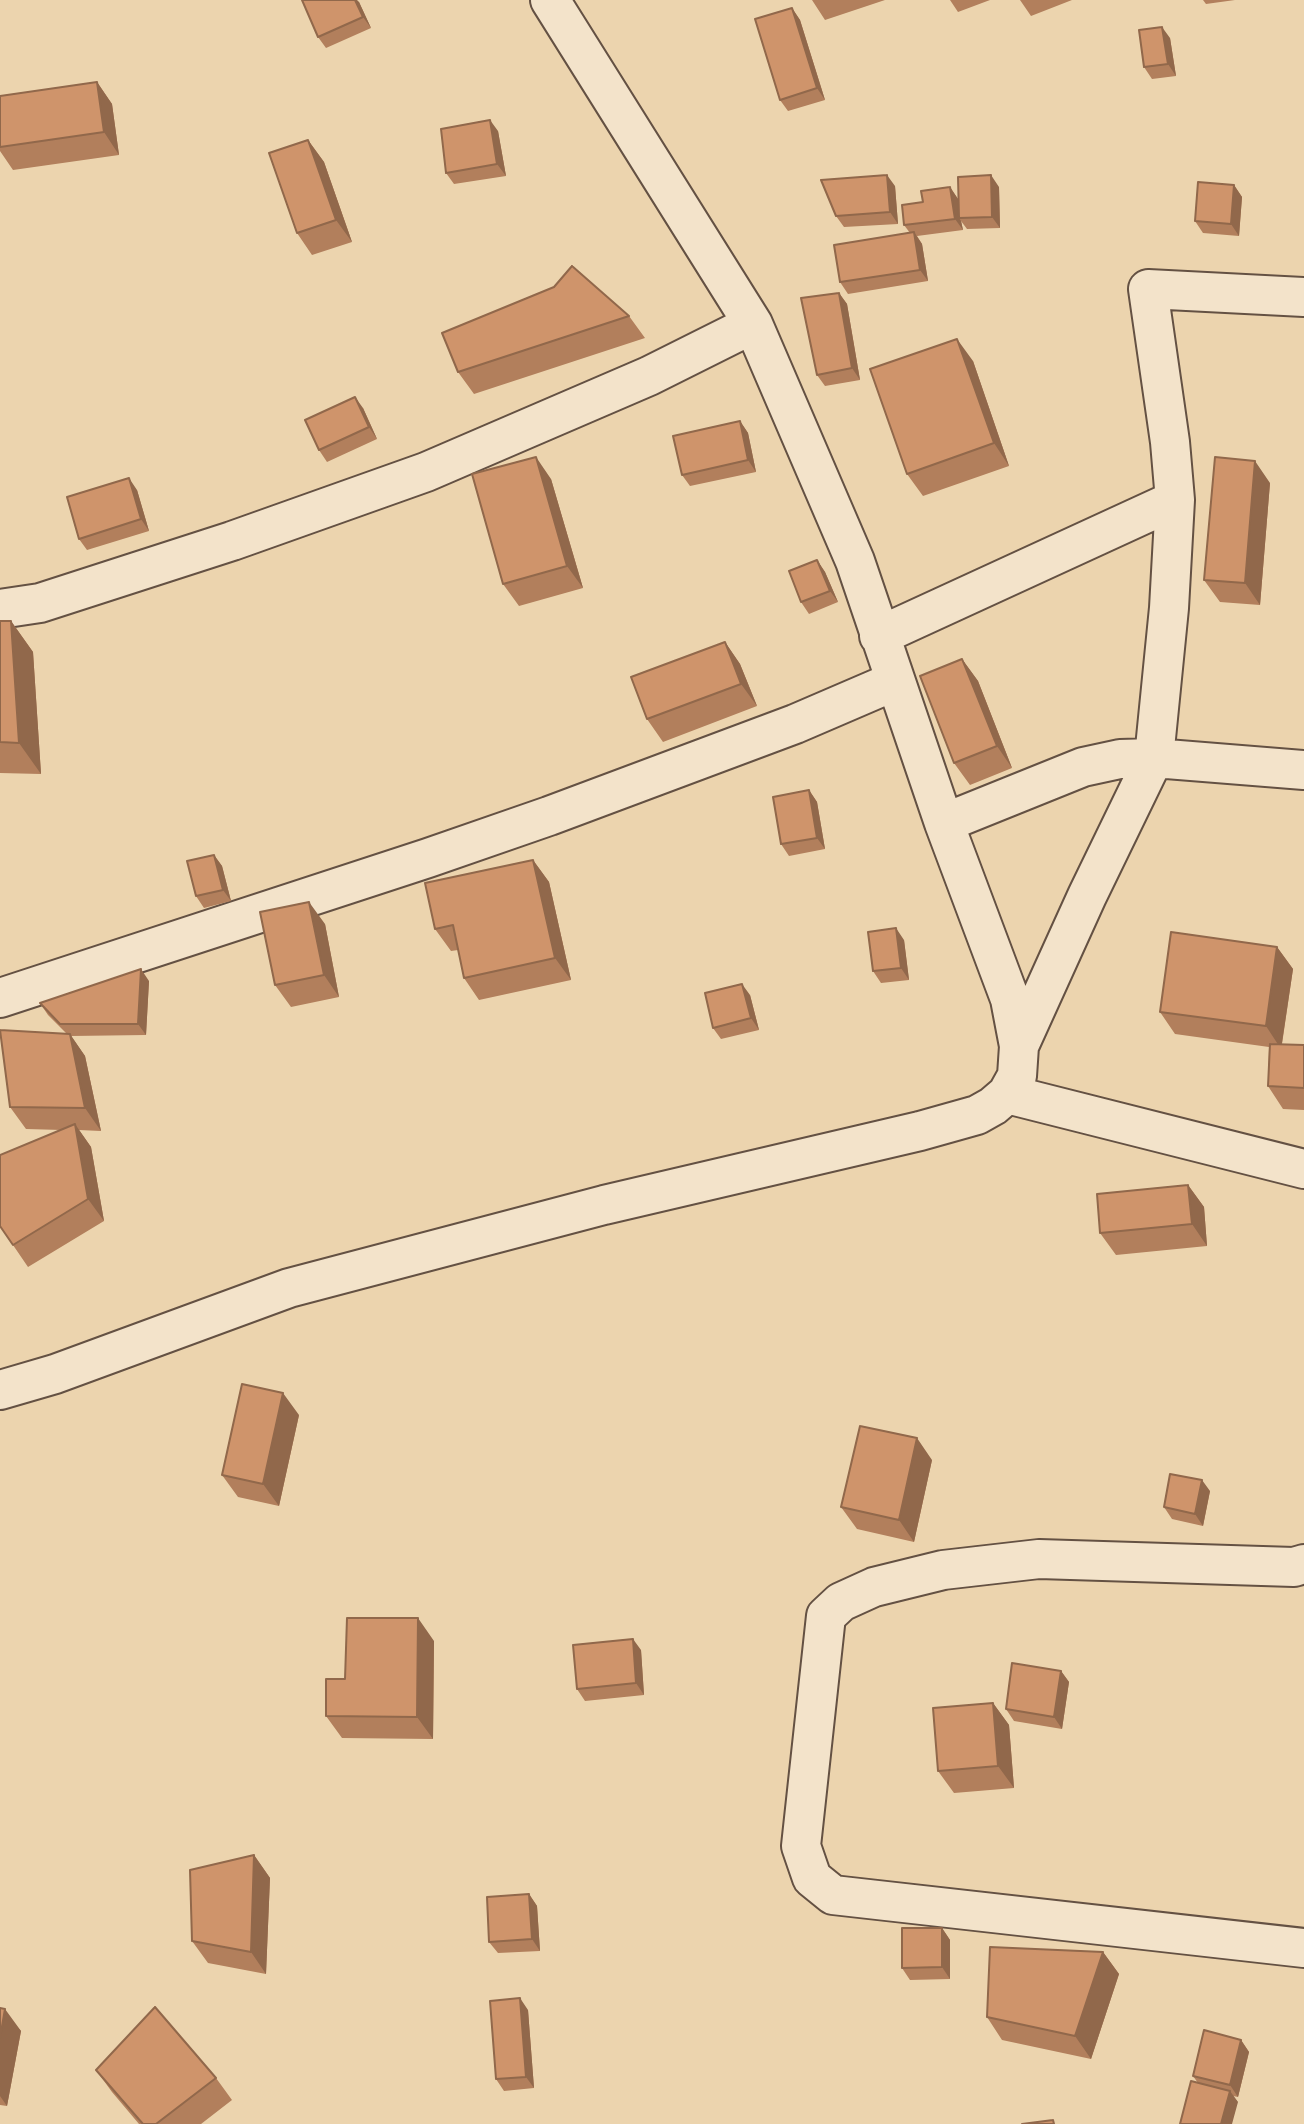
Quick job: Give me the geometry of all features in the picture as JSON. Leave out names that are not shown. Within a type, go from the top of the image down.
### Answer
[{"type":"street","points":[[0,1390],[55,1374],[289,1288],[604,1205],[920,1131],[977,1115],[1007,1094],[1017,1076],[1019,1046],[1010,999],[944,823],[855,561],[753,324],[550,0]]},
{"type":"street","points":[[1019,1046],[1087,895],[1154,758],[1169,608],[1175,500],[1170,442],[1148,289],[1304,297]]},
{"type":"street","points":[[0,609],[53,599],[232,541],[426,472],[649,376],[753,324]]},
{"type":"street","points":[[879,636],[1175,500]]},
{"type":"street","points":[[0,998],[562,812],[795,724],[895,681]]},
{"type":"street","points":[[944,823],[1083,767],[1119,759],[1154,758],[1304,770]]},
{"type":"street","points":[[1007,1094],[1304,1169]]},
{"type":"street","points":[[1304,1564],[1294,1567],[1040,1559],[943,1570],[874,1587],[841,1602],[826,1616],[801,1846],[812,1878],[833,1895],[1304,1948]]},
{"type":"building","points":[[302,0],[355,0],[363,17],[318,37]]},
{"type":"building","points":[[792,8],[817,88],[780,100],[755,19]]},
{"type":"building","points":[[1162,27],[1168,64],[1144,67],[1139,30]]},
{"type":"building","points":[[97,82],[104,132],[0,147],[0,96]]},
{"type":"building","points":[[490,120],[497,164],[446,173],[441,129]]},
{"type":"building","points":[[308,140],[336,220],[297,233],[269,153]]},
{"type":"building","points":[[887,175],[890,212],[836,216],[821,180]]},
{"type":"building","points":[[991,175],[992,217],[959,218],[958,177]]},
{"type":"building","points":[[1198,182],[1234,185],[1231,224],[1195,221]]},
{"type":"building","points":[[950,187],[955,219],[904,225],[902,205],[923,202],[921,191]]},
{"type":"building","points":[[914,232],[920,270],[840,282],[834,245]]},
{"type":"building","points":[[572,266],[629,316],[458,372],[442,333],[554,287]]},
{"type":"building","points":[[839,293],[852,368],[817,375],[801,298]]},
{"type":"building","points":[[957,339],[994,443],[907,474],[870,369]]},
{"type":"building","points":[[355,397],[369,427],[319,450],[305,420]]},
{"type":"building","points":[[740,421],[748,460],[682,475],[673,436]]},
{"type":"building","points":[[536,457],[567,566],[503,584],[472,474]]},
{"type":"building","points":[[1215,457],[1255,461],[1245,583],[1204,580]]},
{"type":"building","points":[[129,478],[141,519],[79,539],[67,497]]},
{"type":"building","points":[[817,560],[830,591],[801,602],[789,571]]},
{"type":"building","points":[[0,621],[11,621],[19,743],[0,742]]},
{"type":"building","points":[[725,642],[741,684],[647,719],[631,677]]},
{"type":"building","points":[[962,659],[997,746],[954,763],[920,676]]},
{"type":"building","points":[[809,790],[817,838],[781,844],[773,797]]},
{"type":"building","points":[[214,855],[223,890],[196,896],[187,861]]},
{"type":"building","points":[[533,860],[555,958],[464,978],[453,925],[435,929],[425,883]]},
{"type":"building","points":[[309,902],[324,975],[275,985],[260,912]]},
{"type":"building","points":[[896,928],[901,968],[873,971],[868,932]]},
{"type":"building","points":[[1171,932],[1277,947],[1266,1026],[1160,1012]]},
{"type":"building","points":[[141,969],[138,1024],[60,1024],[40,1003]]},
{"type":"building","points":[[742,984],[751,1018],[713,1028],[705,993]]},
{"type":"building","points":[[0,1030],[70,1034],[85,1108],[10,1107]]},
{"type":"building","points":[[1270,1044],[1304,1045],[1304,1088],[1268,1086]]},
{"type":"building","points":[[75,1124],[88,1199],[13,1245],[0,1226],[0,1155]]},
{"type":"building","points":[[1188,1185],[1192,1224],[1100,1233],[1097,1194]]},
{"type":"building","points":[[242,1384],[283,1393],[263,1484],[222,1475]]},
{"type":"building","points":[[860,1426],[917,1438],[899,1520],[841,1507]]},
{"type":"building","points":[[1170,1474],[1202,1480],[1195,1514],[1164,1507]]},
{"type":"building","points":[[347,1618],[418,1618],[417,1717],[326,1716],[326,1679],[345,1679]]},
{"type":"building","points":[[633,1639],[636,1683],[577,1689],[573,1645]]},
{"type":"building","points":[[1012,1663],[1061,1671],[1054,1717],[1006,1709]]},
{"type":"building","points":[[993,1703],[998,1766],[938,1771],[933,1708]]},
{"type":"building","points":[[254,1855],[251,1952],[192,1941],[190,1870]]},
{"type":"building","points":[[529,1894],[532,1939],[489,1942],[487,1897]]},
{"type":"building","points":[[902,1928],[942,1928],[942,1967],[902,1968]]},
{"type":"building","points":[[990,1947],[1103,1952],[1075,2036],[987,2017]]},
{"type":"building","points":[[520,1998],[526,2077],[496,2079],[490,2001]]},
{"type":"building","points":[[155,2007],[216,2078],[156,2124],[143,2124],[96,2070]]},
{"type":"building","points":[[0,2008],[5,2009],[0,2038]]},
{"type":"building","points":[[1204,2030],[1241,2040],[1230,2085],[1193,2076]]},
{"type":"building","points":[[1191,2081],[1230,2091],[1221,2124],[1180,2124]]},
{"type":"building","points":[[1053,2120],[1054,2124],[1022,2124]]}]
